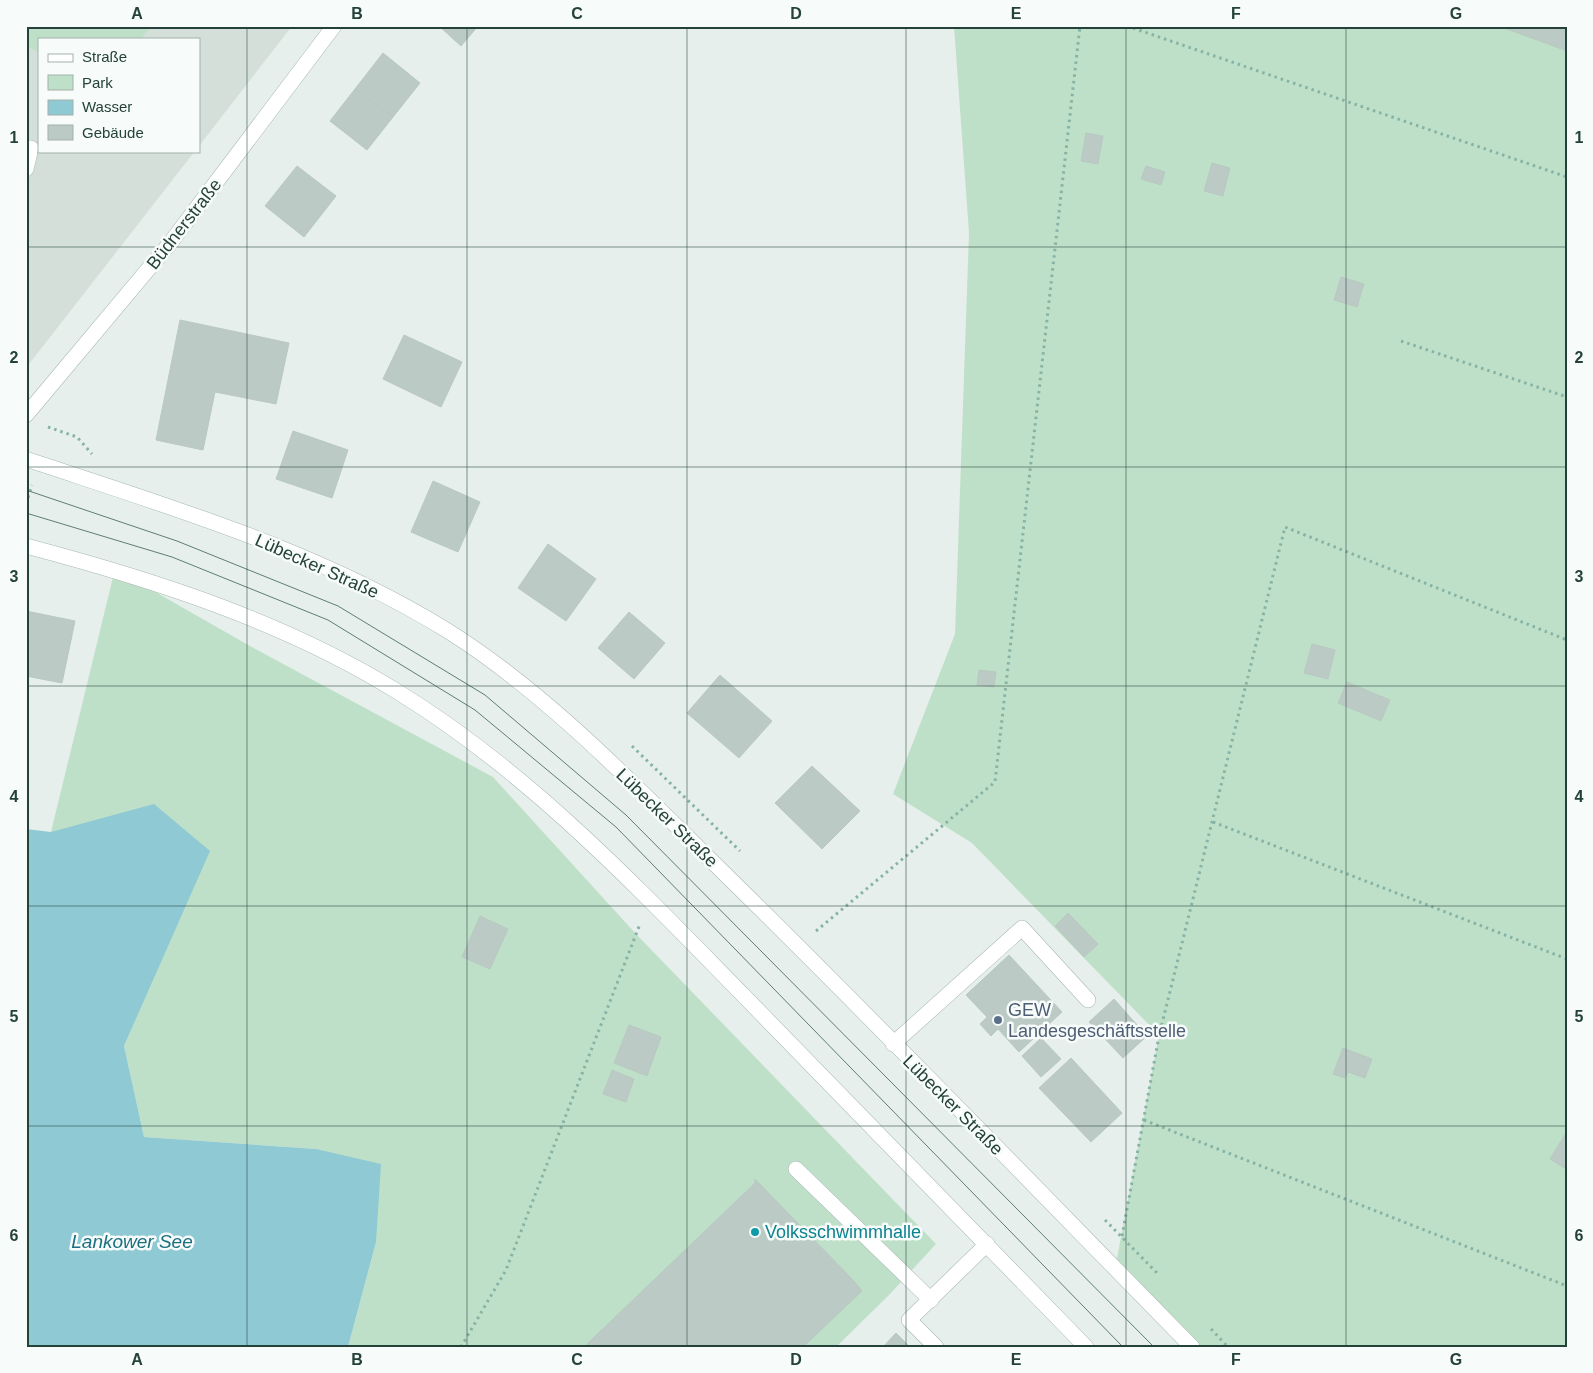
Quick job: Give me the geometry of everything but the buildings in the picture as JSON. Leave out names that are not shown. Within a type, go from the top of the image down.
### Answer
[{"type":"street","name":"Büdnerstraße","points":[[26,415],[171,242],[334,26]]},
{"type":"street","points":[[26,169],[31,148]]},
{"type":"street","name":"Lübecker Straße","points":[[26,459],[271,543],[352,577],[449,632],[529,689],[635,785],[798,946],[1192,1347]]},
{"type":"street","points":[[26,546],[115,569],[249,618],[325,652],[396,690],[466,736],[542,798],[650,901],[1086,1347]]},
{"type":"street","points":[[894,1044],[1022,928],[1088,1000]]},
{"type":"street","points":[[796,1169],[931,1300]]},
{"type":"street","points":[[936,1347],[909,1320],[987,1244]]},
{"type":"path","points":[[798,946],[995,782],[1080,26]]},
{"type":"path","points":[[1127,26],[1567,177]]},
{"type":"path","points":[[1401,341],[1567,397]]},
{"type":"path","points":[[1115,1269],[1159,1036],[1285,528],[1567,640]]},
{"type":"path","points":[[1213,822],[1567,959]]},
{"type":"path","points":[[461,1347],[506,1270],[650,901]]},
{"type":"path","points":[[633,918],[647,932]]},
{"type":"path","points":[[1144,1120],[1567,1286]]},
{"type":"shaded area","points":[[26,26],[292,26],[200,145],[200,38],[38,38],[38,152],[194,152],[26,368]]},
{"type":"green space","points":[[26,26],[151,26],[142,38],[38,38],[38,52],[26,45]]},
{"type":"green space","points":[[954,26],[1548,26],[1567,33],[1567,1347],[1192,1347],[1115,1269],[1159,1035],[972,843],[893,794],[955,634],[969,233]]},
{"type":"green space","points":[[115,569],[250,646],[493,777],[636,934],[936,1244],[889,1295],[836,1347],[348,1347],[376,1242],[316,1149],[144,1137],[124,1046],[209,851],[51,832]]},
{"type":"water","name":"Lankower See","points":[[154,804],[210,851],[124,1046],[144,1137],[316,1149],[381,1164],[376,1242],[348,1347],[26,1347],[26,829],[51,832]]},
{"type":"tram line","points":[[26,490],[177,541],[338,606],[485,695],[626,815],[1154,1347]]},
{"type":"tram line","points":[[26,513],[172,557],[328,620],[475,710],[616,827],[1123,1347]]},
{"type":"place","name":"GEW Landesgeschäftsstelle","points":[[998,1020]]},
{"type":"place","name":"Volksschwimmhalle","points":[[755,1232]]}]
